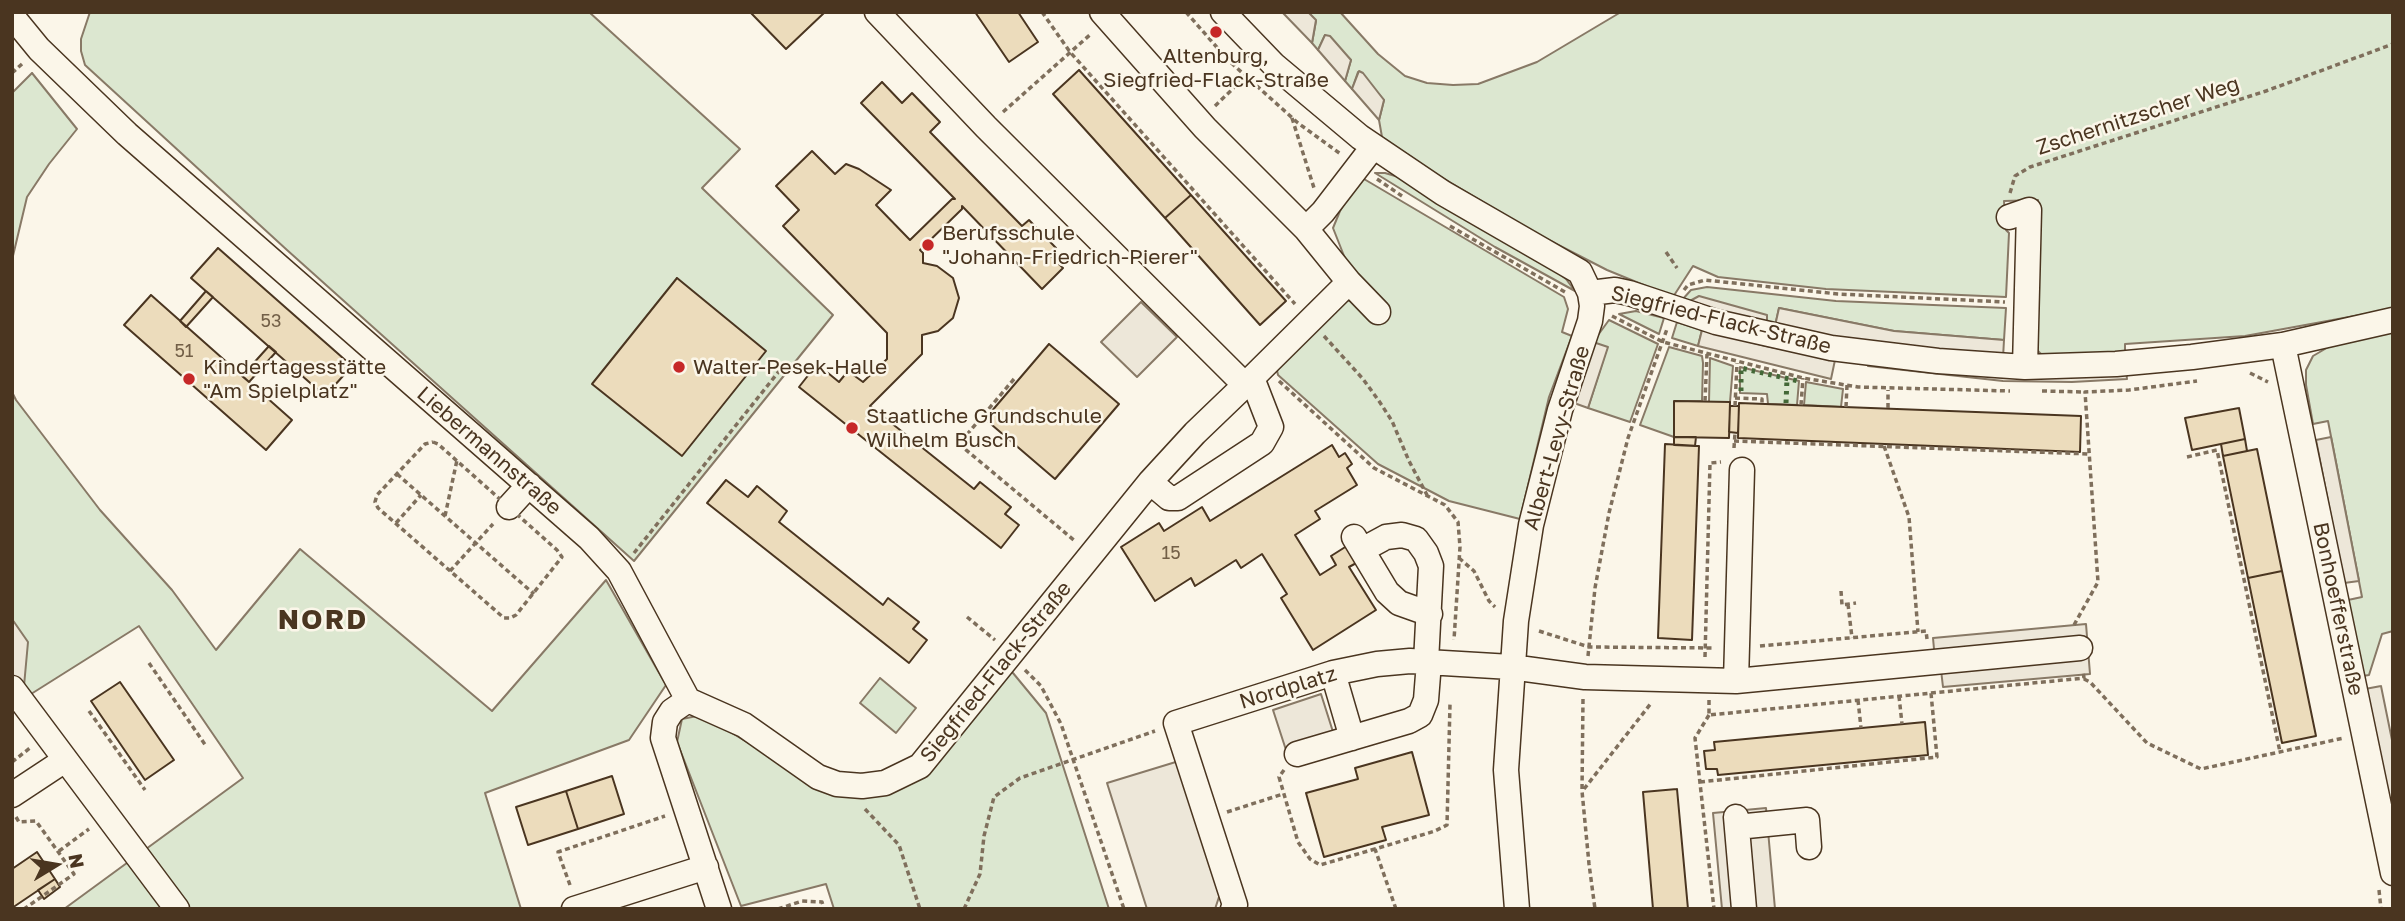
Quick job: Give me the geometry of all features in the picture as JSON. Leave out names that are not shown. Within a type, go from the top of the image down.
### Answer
[{"type":"street","points":[[877,12],[986,127],[1128,269],[1248,381],[1271,427],[1262,443],[1178,498],[1169,498],[1150,482]]},
{"type":"street","name":"Siegfried-Flack-Straße","points":[[1223,12],[1273,65],[1373,147],[1443,193],[1580,272],[1590,293],[1615,290],[1673,310],[1831,348],[1927,360],[2025,366],[2116,364],[2283,345],[2393,320]]},
{"type":"street","name":"Liebermannstraße","points":[[12,16],[39,48],[127,134],[589,538],[619,571],[688,700]]},
{"type":"street","points":[[1105,16],[1199,121],[1315,221],[1349,282],[1378,312]]},
{"type":"street","points":[[1315,221],[1373,147]]},
{"type":"street","points":[[2009,217],[2029,210],[2025,366]]},
{"type":"street","name":"Siegfried-Flack-Straße","points":[[688,700],[744,725],[818,777],[837,784],[862,786],[885,783],[920,766],[1150,482],[1195,433],[1349,282]]},
{"type":"street","name":"Albert-Levy-Straße","points":[[1517,909],[1506,770],[1511,667],[1531,525],[1560,410],[1590,321],[1590,293]]},
{"type":"street","name":"Bonhoefferstraße","points":[[2283,345],[2383,773],[2385,876]]},
{"type":"street","points":[[1733,461],[1736,681]]},
{"type":"street","points":[[509,507],[529,485]]},
{"type":"street","points":[[1297,754],[1409,721],[1420,715],[1426,700],[1428,662],[1430,614],[1432,566],[1416,539],[1386,537],[1358,543],[1387,592],[1399,603],[1430,614]]},
{"type":"street","points":[[1511,667],[1585,677],[1736,681],[2071,649]]},
{"type":"street","name":"Nordplatz","points":[[1176,723],[1333,673],[1377,664],[1428,662],[1511,667]]},
{"type":"street","points":[[1333,673],[1352,738]]},
{"type":"street","points":[[12,688],[177,909]]},
{"type":"street","points":[[688,700],[673,711],[665,722],[663,738],[719,909]]},
{"type":"street","points":[[1176,723],[1235,905],[1233,909]]},
{"type":"street","points":[[12,795],[65,760]]},
{"type":"street","points":[[1744,909],[1737,822],[1807,820],[1809,847]]},
{"type":"street","points":[[572,897],[706,867]]},
{"type":"path","points":[[1042,12],[1070,52],[1363,380],[1392,421],[1428,497]]},
{"type":"path","points":[[1007,109],[1105,16]]},
{"type":"path","name":"Zschernitzscher Weg","points":[[2009,217],[2010,189],[2015,176],[2030,167],[2266,91],[2393,44]]},
{"type":"path","points":[[12,74],[19,67]]},
{"type":"path","points":[[1199,121],[1246,76]]},
{"type":"path","points":[[1292,116],[1315,221]]},
{"type":"path","points":[[1666,252],[1677,268]]},
{"type":"path","points":[[1595,909],[1582,791],[1585,677],[1595,588],[1609,513],[1628,438],[1678,298],[1688,285],[1705,280],[1838,294],[2011,302]]},
{"type":"path","points":[[1705,401],[1707,354]]},
{"type":"path","points":[[1735,406],[1737,362]]},
{"type":"path","points":[[619,571],[784,365]]},
{"type":"path","points":[[2238,375],[2250,373],[2271,385]]},
{"type":"path","points":[[1801,405],[1803,378]]},
{"type":"path","points":[[1014,379],[959,444],[1091,554]]},
{"type":"path","points":[[2201,381],[2129,390],[2085,392],[2098,582],[2071,649],[2084,678],[2147,743],[2201,769],[2350,737]]},
{"type":"path","points":[[1846,407],[1847,385]]},
{"type":"path","points":[[1888,388],[1888,408]]},
{"type":"path","points":[[1735,398],[1762,399],[1762,404]]},
{"type":"path","points":[[1714,909],[1695,738],[1709,715],[1705,648],[1710,463],[1733,461],[1735,433]]},
{"type":"path","points":[[1734,441],[2090,454]]},
{"type":"path","points":[[425,444],[438,444],[562,557],[516,615],[504,618],[378,508],[375,502],[377,495],[397,474],[425,444]]},
{"type":"path","points":[[1884,446],[1909,517],[1918,632]]},
{"type":"path","points":[[2187,457],[2217,450],[2280,752]]},
{"type":"path","points":[[445,516],[457,460]]},
{"type":"path","points":[[397,474],[534,594]]},
{"type":"path","points":[[396,523],[421,495]]},
{"type":"path","points":[[450,571],[509,507]]},
{"type":"path","points":[[1459,558],[1474,571],[1489,601],[1499,611],[1557,638],[1589,647],[1737,649],[1926,631],[1930,662]]},
{"type":"path","points":[[1841,591],[1842,605],[1856,603]]},
{"type":"path","points":[[1848,604],[1852,638]]},
{"type":"path","points":[[967,617],[1010,654],[1041,686],[1060,724],[1124,909]]},
{"type":"path","points":[[149,663],[206,747]]},
{"type":"path","points":[[1709,715],[2084,678]]},
{"type":"path","points":[[1582,791],[1653,701],[1655,679]]},
{"type":"path","points":[[1700,782],[1937,757],[1931,693]]},
{"type":"path","points":[[1899,696],[1902,724]]},
{"type":"path","points":[[1858,700],[1861,728]]},
{"type":"path","points":[[89,711],[145,790]]},
{"type":"path","points":[[964,909],[980,874],[994,797],[1020,778],[1176,723]]},
{"type":"path","points":[[1297,754],[1296,761],[1288,764],[1279,777],[1298,842],[1310,859],[1320,865],[1375,849]]},
{"type":"path","points":[[837,784],[875,817],[899,845],[920,909]]},
{"type":"path","points":[[1229,811],[1284,793]]},
{"type":"path","points":[[572,897],[558,852],[687,808]]},
{"type":"path","points":[[12,813],[19,822]]},
{"type":"path","points":[[59,850],[108,816]]},
{"type":"path","points":[[12,827],[19,822],[36,821],[74,874],[24,909]]},
{"type":"path","points":[[2381,909],[2385,876]]},
{"type":"path","points":[[778,909],[802,901],[822,902],[824,909]]},
{"type":"green space","points":[[90,12],[589,12],[740,149],[702,188],[833,315],[634,561],[85,65],[81,39]]},
{"type":"green space","points":[[1308,12],[1340,12],[1378,54],[1405,76],[1427,83],[1453,85],[1478,84],[1537,62],[1621,12],[2393,12],[2393,309],[2245,336],[2125,344],[2125,355],[2046,359],[2036,349],[2038,200],[2004,201],[2006,230],[2009,233],[2006,297],[1826,289],[1718,277],[1693,266],[1673,297],[1607,270],[1537,234],[1436,174],[1382,137],[1379,120],[1384,100],[1358,72],[1352,89],[1345,81],[1351,60],[1325,35],[1318,50],[1312,43],[1316,21]]},
{"type":"green space","points":[[32,73],[77,129],[27,197],[12,260],[12,93]]},
{"type":"green space","points":[[1375,173],[1402,178],[1556,271],[1575,291],[1495,247]]},
{"type":"green space","points":[[1364,179],[1564,297],[1568,309],[1562,332],[1572,336],[1549,397],[1520,519],[1449,501],[1378,464],[1278,375],[1276,366],[1345,300],[1352,301],[1348,266],[1333,228],[1355,185]]},
{"type":"green space","points":[[1707,287],[1836,301],[2006,308],[2004,340],[1894,331],[1779,308],[1775,326],[1682,300],[1691,290]]},
{"type":"green space","points":[[1636,311],[1664,318],[1659,334],[1619,314]]},
{"type":"green space","points":[[1609,320],[1658,344],[1630,422],[1588,408],[1607,348],[1593,342]]},
{"type":"green space","points":[[1677,322],[1702,330],[1698,346],[1672,338]]},
{"type":"green space","points":[[2393,328],[2393,631],[2382,634],[2369,675],[2363,676],[2348,600],[2362,597],[2328,421],[2313,424],[2306,370],[2313,356],[2330,346]]},
{"type":"green space","points":[[1669,347],[1702,356],[1703,363],[1702,401],[1675,401],[1674,437],[1640,425]]},
{"type":"green space","points":[[1710,358],[1733,366],[1730,402],[1709,402]]},
{"type":"green space","points":[[1740,367],[1799,381],[1797,405],[1768,404],[1767,394],[1740,393]]},
{"type":"green space","points":[[1806,382],[1843,389],[1841,407],[1804,405]]},
{"type":"green space","points":[[12,392],[100,510],[172,590],[216,650],[300,549],[492,711],[606,580],[666,685],[629,740],[485,793],[521,909],[64,909],[243,778],[139,626],[12,706]]},
{"type":"green space","points":[[1007,673],[1013,673],[1046,713],[1109,909],[834,909],[826,884],[741,906],[677,742],[682,719],[702,715],[825,789],[868,796]]},
{"type":"green space","points":[[880,678],[916,708],[896,733],[860,703]]},
{"type":"shaded area","points":[[1308,12],[1316,20],[1312,43],[1283,13]]},
{"type":"shaded area","points":[[1325,35],[1330,36],[1351,60],[1345,81],[1318,50]]},
{"type":"shaded area","points":[[1359,71],[1384,100],[1379,120],[1352,89]]},
{"type":"shaded area","points":[[1699,296],[1767,315],[1767,324],[1688,302]]},
{"type":"shaded area","points":[[1141,302],[1177,337],[1137,377],[1101,342]]},
{"type":"shaded area","points":[[1779,308],[1894,331],[2004,340],[2003,358],[1889,349],[1775,326]]},
{"type":"shaded area","points":[[1702,330],[1835,360],[1831,379],[1698,346]]},
{"type":"shaded area","points":[[1593,342],[1608,347],[1588,408],[1574,403]]},
{"type":"shaded area","points":[[1873,361],[2126,370],[2127,379],[2072,382],[2003,381],[1868,366]]},
{"type":"shaded area","points":[[2331,437],[2359,581],[2344,583],[2316,440]]},
{"type":"shaded area","points":[[12,619],[28,642],[24,686],[12,694]]},
{"type":"shaded area","points":[[2086,624],[2090,674],[1943,687],[1941,670],[1936,671],[1933,638]]},
{"type":"shaded area","points":[[2381,686],[2393,745],[2393,825],[2365,689]]},
{"type":"shaded area","points":[[1321,694],[1334,735],[1286,750],[1273,710]]},
{"type":"shaded area","points":[[1179,761],[1221,891],[1215,909],[1147,909],[1107,783]]},
{"type":"shaded area","points":[[1766,808],[1775,909],[1722,909],[1713,813]]},
{"type":"building","points":[[750,12],[825,12],[786,49]]},
{"type":"building","points":[[975,12],[1018,12],[1038,42],[1009,62]]},
{"type":"building","points":[[1079,70],[1191,195],[1165,218],[1053,94]]},
{"type":"building","points":[[882,82],[902,103],[912,93],[940,122],[930,132],[1022,226],[1029,220],[1056,248],[1050,255],[1063,268],[1042,289],[962,206],[920,250],[923,253],[923,263],[937,266],[953,278],[959,298],[953,318],[938,331],[922,335],[922,354],[870,406],[974,489],[980,482],[1011,507],[1005,514],[1019,525],[1001,548],[799,387],[817,364],[839,382],[848,371],[863,382],[887,359],[887,333],[783,226],[799,210],[776,186],[812,151],[835,174],[846,164],[859,169],[891,190],[876,205],[910,240],[955,199],[861,103]]},
{"type":"building","points":[[1191,195],[1286,301],[1260,325],[1165,218]]},
{"type":"building","points":[[218,248],[352,366],[325,396],[191,278]]},
{"type":"building","name":"Walter-Pesek-Halle","points":[[677,278],[766,351],[682,456],[592,384]]},
{"type":"building","points":[[206,291],[213,297],[186,327],[180,321]]},
{"type":"building","points":[[151,295],[292,420],[266,450],[124,325]]},
{"type":"building","points":[[1049,344],[1119,404],[1055,479],[985,419]]},
{"type":"building","points":[[269,346],[276,352],[249,382],[242,376]]},
{"type":"building","points":[[1674,401],[1730,402],[1729,438],[1674,437]]},
{"type":"building","points":[[1739,403],[2081,416],[2080,452],[1738,438]]},
{"type":"building","points":[[1730,406],[1739,406],[1738,433],[1729,432]]},
{"type":"building","points":[[2239,408],[2245,439],[2192,450],[2185,418]]},
{"type":"building","points":[[1674,437],[1696,437],[1695,446],[1674,445]]},
{"type":"building","points":[[2245,439],[2247,451],[2223,456],[2221,444]]},
{"type":"building","points":[[1665,444],[1699,446],[1692,640],[1658,638]]},
{"type":"building","points":[[1332,445],[1339,457],[1345,453],[1352,464],[1347,468],[1357,485],[1315,511],[1320,519],[1295,535],[1320,575],[1336,565],[1331,556],[1350,544],[1360,561],[1349,567],[1376,610],[1313,650],[1281,598],[1287,594],[1262,554],[1241,568],[1236,560],[1195,586],[1191,578],[1155,601],[1121,547],[1159,523],[1164,531],[1202,507],[1210,521]]},
{"type":"building","points":[[2257,449],[2282,571],[2248,578],[2223,456]]},
{"type":"building","points":[[726,480],[748,497],[757,486],[787,511],[779,522],[883,605],[888,598],[919,622],[913,629],[927,640],[909,663],[707,503]]},
{"type":"building","points":[[2282,571],[2316,736],[2282,743],[2248,578]]},
{"type":"building","points":[[120,682],[174,760],[145,780],[91,701]]},
{"type":"building","points":[[1925,722],[1928,755],[1718,775],[1717,769],[1706,769],[1704,751],[1715,750],[1714,742]]},
{"type":"building","points":[[1412,752],[1429,815],[1382,827],[1386,840],[1324,857],[1306,793],[1358,779],[1355,768]]},
{"type":"building","points":[[612,776],[624,814],[578,829],[566,791]]},
{"type":"building","points":[[1677,789],[1688,909],[1653,909],[1643,792]]},
{"type":"building","points":[[566,791],[578,829],[528,845],[516,807]]},
{"type":"building","points":[[37,852],[55,879],[12,908],[12,869]]},
{"type":"building","points":[[55,879],[60,887],[44,899],[38,890]]},
{"type":"hedge","points":[[1741,391],[1741,368],[1798,381]]},
{"type":"hedge","points":[[1786,403],[1787,379]]},
{"type":"place","name":"Altenburg, Siegfried-Flack-Straße","points":[[1216,32]]},
{"type":"place","name":"Berufsschule \"Johann-Friedrich-Pierer\"","points":[[928,245]]},
{"type":"place","name":"Walter-Pesek-Halle","points":[[679,367]]},
{"type":"place","name":"Kindertagesstätte \"Am Spielplatz\"","points":[[189,379]]},
{"type":"place","name":"Staatliche Grundschule Wilhelm Busch","points":[[852,428]]},
{"type":"district","name":"NORD","points":[[323,620]]}]
